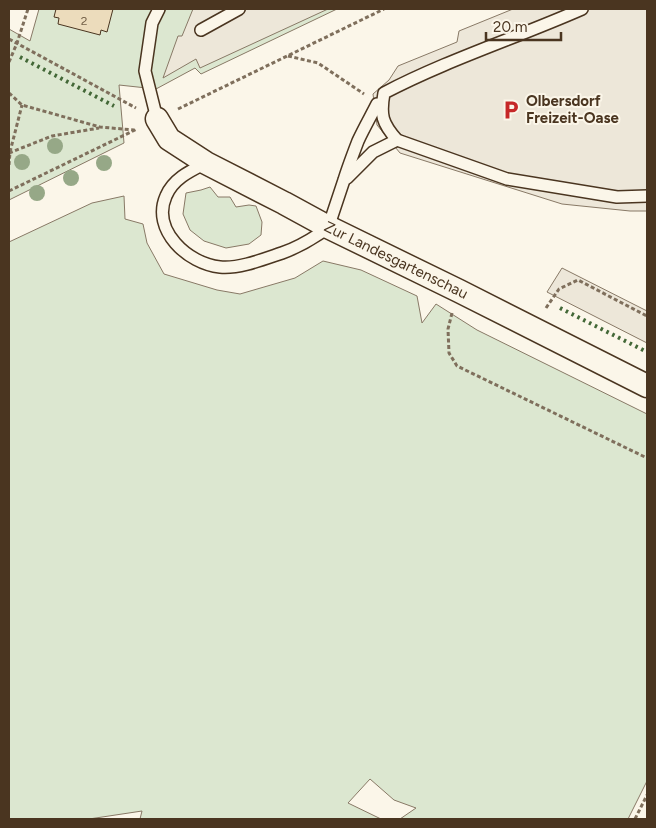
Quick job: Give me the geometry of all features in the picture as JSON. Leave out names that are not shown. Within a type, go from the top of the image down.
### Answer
[{"type":"street","name":"Zur Landesgartenschau","points":[[156,119],[169,140],[206,163],[328,227],[647,386]]},
{"type":"lane","points":[[156,119],[145,71],[152,23],[159,9]]},
{"type":"lane","points":[[201,30],[239,9]]},
{"type":"lane","points":[[582,9],[384,93],[381,109],[383,120],[397,140],[507,179],[617,197],[647,196]]},
{"type":"lane","points":[[206,163],[181,177],[166,196],[162,207],[163,217],[171,238],[187,254],[197,260],[219,267],[231,267],[263,260],[289,251],[307,242],[328,227],[357,143],[377,104]]},
{"type":"lane","points":[[343,183],[373,152],[397,140]]},
{"type":"path","points":[[9,62],[28,9]]},
{"type":"path","points":[[9,190],[384,9]]},
{"type":"path","points":[[9,39],[156,119]]},
{"type":"path","points":[[288,56],[318,63],[377,104]]},
{"type":"path","points":[[9,93],[22,105],[100,128]]},
{"type":"path","points":[[9,165],[10,152],[22,105]]},
{"type":"path","points":[[10,152],[52,136],[100,128],[135,130]]},
{"type":"path","points":[[546,308],[559,289],[578,280],[647,316]]},
{"type":"path","points":[[459,291],[448,330],[448,353],[457,366],[647,458]]},
{"type":"path","points":[[635,819],[647,795]]},
{"type":"green space","points":[[39,9],[337,9],[201,74],[195,68],[156,89],[119,85],[124,143],[9,200],[9,29],[30,41]]},
{"type":"green space","points":[[210,187],[218,197],[230,197],[236,207],[256,206],[262,222],[261,235],[249,244],[226,248],[204,241],[190,230],[183,214],[186,193]]},
{"type":"green space","points":[[124,196],[125,219],[143,224],[147,243],[164,274],[217,290],[240,294],[295,278],[323,261],[361,270],[417,296],[422,323],[436,304],[477,330],[647,414],[647,781],[628,819],[400,819],[416,808],[394,800],[370,779],[348,803],[381,819],[140,819],[142,811],[89,819],[9,819],[9,242],[92,203]]},
{"type":"shaded area","points":[[193,9],[328,9],[200,68],[196,59],[163,78],[178,36],[182,36]]},
{"type":"shaded area","name":"Olbersdorf Freizeit-Oase","points":[[513,9],[647,9],[647,211],[562,204],[400,153],[377,125],[373,94],[389,80],[398,66],[457,42],[459,31]]},
{"type":"shaded area","points":[[562,268],[647,311],[647,343],[547,292]]},
{"type":"building","points":[[56,9],[113,9],[107,32],[101,30],[100,35],[58,24],[59,18],[54,17]]},
{"type":"hedge","points":[[20,57],[114,106]]},
{"type":"hedge","points":[[560,308],[647,352]]},
{"type":"place","name":"Olbersdorf Freizeit-Oase","points":[[511,110]]}]
